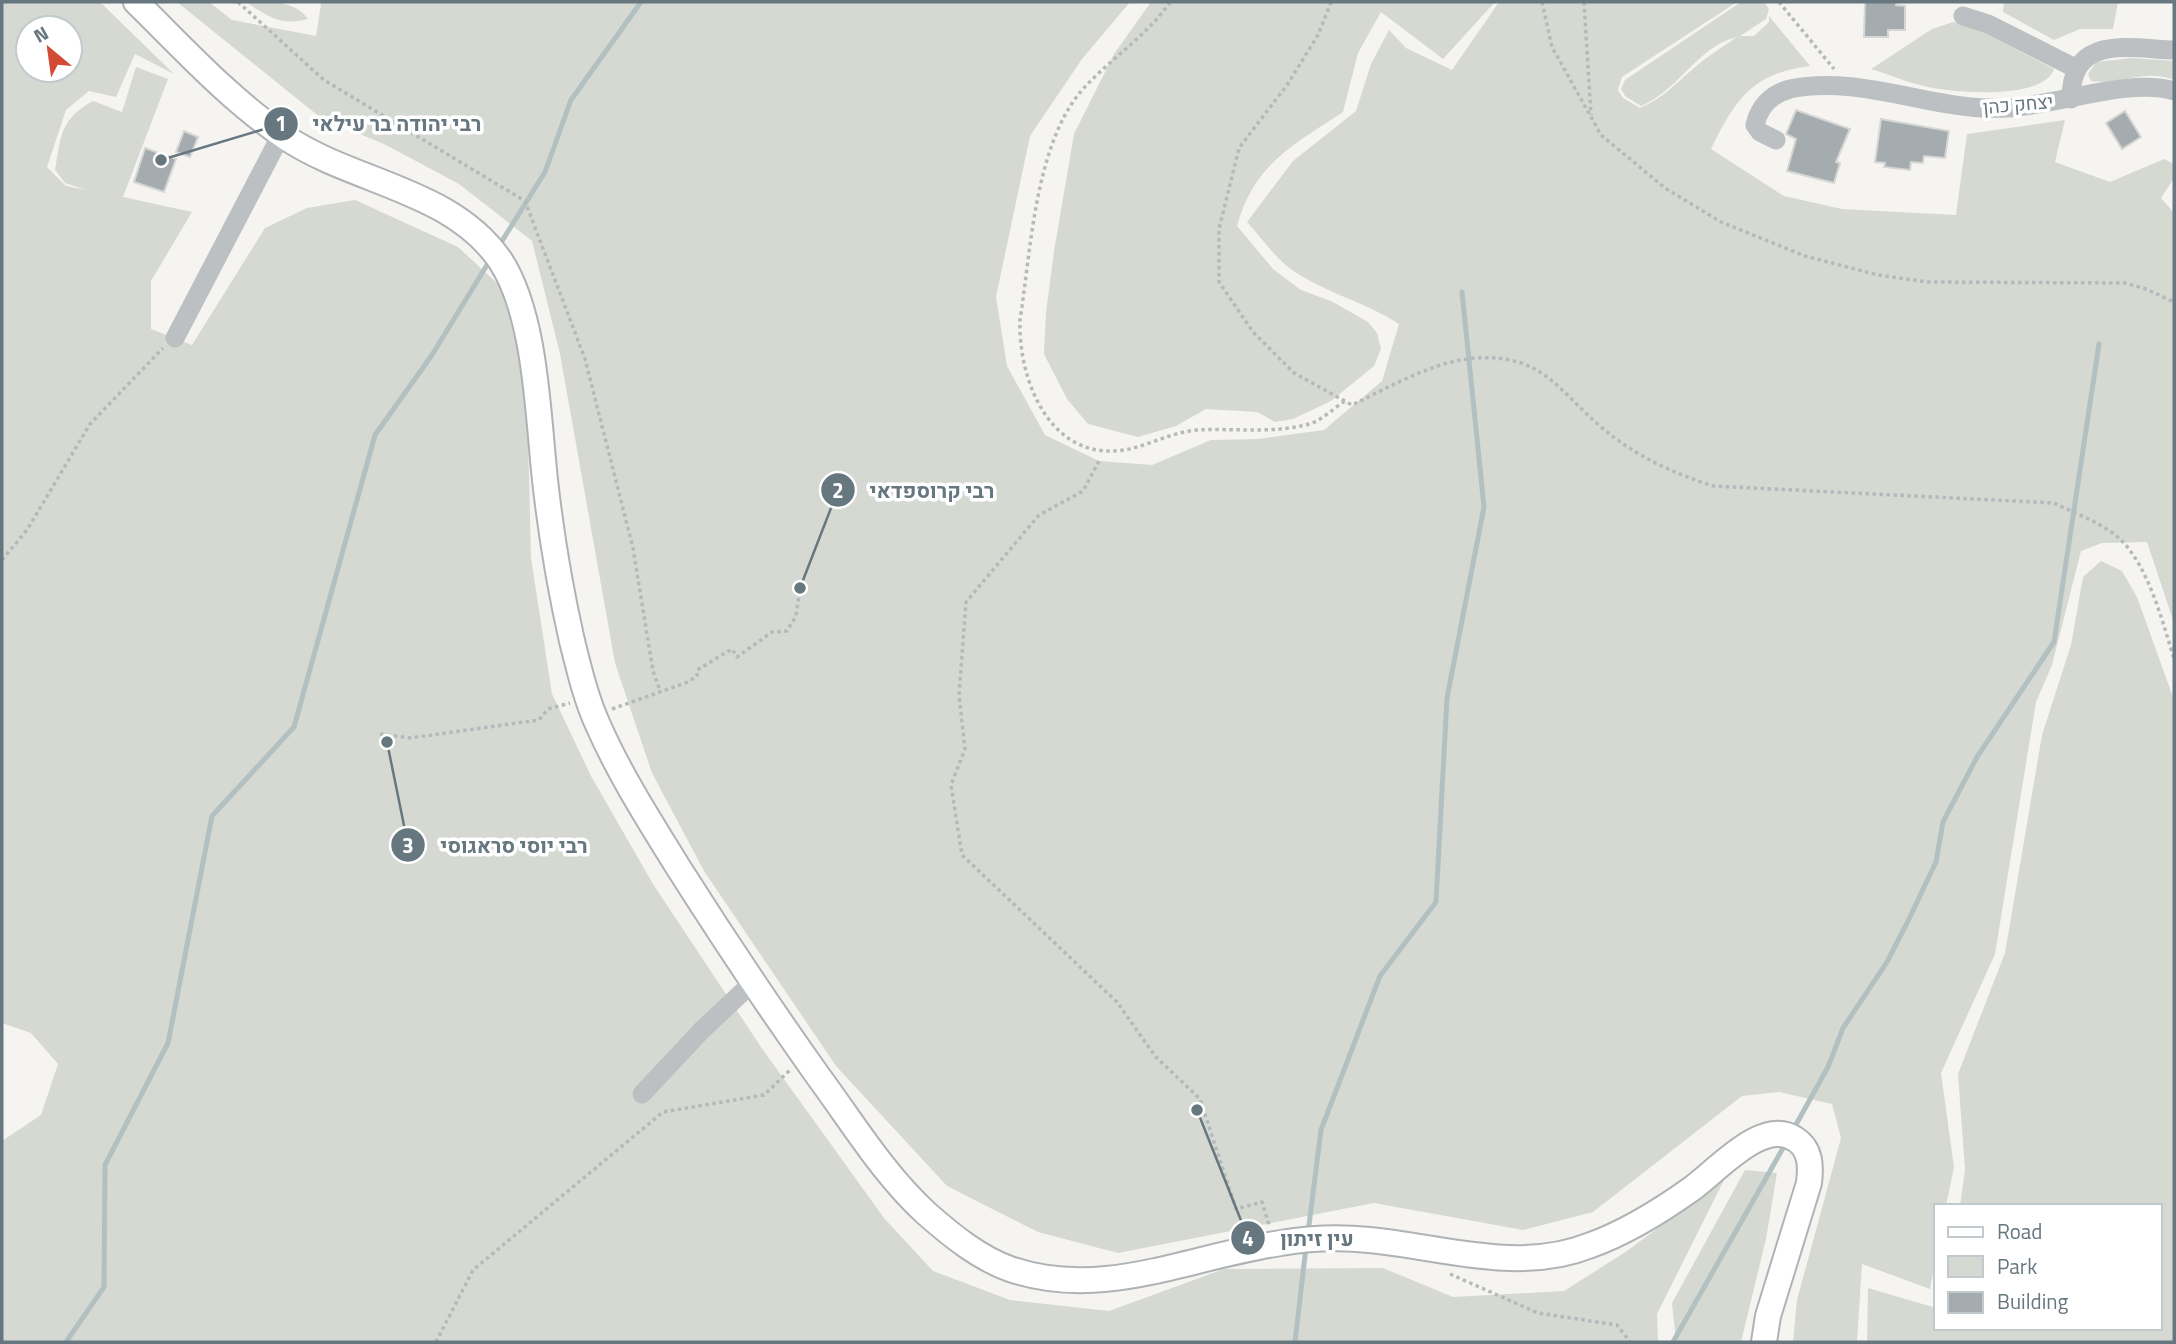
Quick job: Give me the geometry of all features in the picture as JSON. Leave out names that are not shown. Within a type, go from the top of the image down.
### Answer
[{"type":"main road","points":[[136,2],[225,88],[281,135],[310,152],[424,200],[464,222],[486,242],[505,267],[527,337],[561,590],[594,718],[625,781],[751,984],[887,1170],[924,1211],[967,1246],[1009,1269],[1080,1281],[1118,1279],[1267,1245],[1322,1237],[1373,1240],[1502,1259],[1541,1260],[1584,1249],[1626,1231],[1694,1187],[1761,1136],[1776,1133],[1788,1135],[1802,1143],[1811,1162],[1809,1183],[1768,1316],[1764,1342]]},
{"type":"street","points":[[1963,16],[1988,24],[2075,68]]},
{"type":"street","points":[[2071,99],[2075,68],[2086,56],[2103,50],[2174,50]]},
{"type":"street","name":"יצחק כהן","points":[[1776,140],[1760,132],[1755,125],[1766,103],[1777,93],[1823,86],[1861,89],[1982,108],[2020,107],[2142,87],[2174,91]]},
{"type":"street","points":[[175,338],[281,135]]},
{"type":"street","points":[[642,1094],[702,1030],[751,984]]},
{"type":"path","points":[[1170,2],[1134,41],[1082,90],[1062,122],[1046,157],[1020,320],[1019,347],[1042,411],[1062,435],[1083,445],[1113,452],[1193,430],[1274,429],[1311,424],[1345,401]]},
{"type":"path","points":[[1331,2],[1318,35],[1300,65],[1239,148],[1219,229],[1219,282],[1252,332],[1294,373],[1352,405],[1414,376],[1476,358],[1530,364],[1554,380],[1602,427],[1636,451],[1672,473],[1713,486],[2054,503],[2096,523],[2121,541],[2144,576],[2174,659]]},
{"type":"path","points":[[1542,2],[1552,47],[1601,135],[1683,200],[1752,236],[1827,264],[1878,275],[1927,282],[2125,283],[2147,289],[2174,302]]},
{"type":"path","points":[[1584,2],[1591,119]]},
{"type":"path","points":[[1779,2],[1827,62],[1861,89]]},
{"type":"path","points":[[2,560],[27,530],[90,424],[153,356],[175,338]]},
{"type":"path","points":[[1099,461],[1083,491],[1039,515],[966,602],[959,695],[965,749],[951,785],[962,855],[1117,1002],[1155,1056],[1200,1099],[1237,1209],[1262,1202],[1267,1221]]},
{"type":"path","points":[[594,718],[688,682],[697,676],[697,670],[732,649],[737,657],[772,632],[788,631],[796,616],[800,588]]},
{"type":"path","points":[[380,734],[410,738],[539,720],[548,709]]},
{"type":"path","points":[[436,1342],[472,1270],[663,1112],[764,1095],[805,1057]]},
{"type":"path","points":[[1449,1274],[1538,1313],[1617,1325],[1630,1342]]},
{"type":"green space","points":[[2,2],[100,2],[174,74],[135,54],[116,97],[89,91],[66,110],[47,167],[66,186],[86,190],[65,183],[55,170],[61,138],[68,122],[93,101],[122,112],[136,67],[168,79],[123,197],[192,212],[151,281],[151,329],[192,345],[265,228],[307,208],[355,200],[458,247],[499,285],[518,325],[527,393],[531,558],[552,694],[591,776],[653,884],[761,1047],[884,1218],[933,1271],[1010,1300],[1109,1311],[1224,1269],[1383,1268],[1453,1297],[1564,1291],[1627,1251],[1725,1178],[1657,1314],[1658,1342],[2,1342],[2,1141],[41,1115],[58,1064],[31,1033],[2,1023]]},
{"type":"green space","points":[[177,2],[209,2],[232,20],[316,36],[321,4],[318,2],[1130,2],[1082,59],[1030,136],[996,297],[1007,366],[1045,435],[1099,461],[1152,465],[1211,440],[1258,439],[1324,430],[1382,381],[1399,324],[1292,270],[1247,222],[1293,161],[1356,111],[1371,64],[1389,30],[1406,48],[1452,70],[1499,2],[1737,2],[1622,77],[1618,90],[1623,98],[1640,108],[1662,96],[1703,60],[1737,37],[1711,49],[1666,90],[1641,106],[1625,96],[1621,89],[1625,80],[1741,2],[1764,2],[1769,9],[1766,19],[1740,36],[1754,36],[1769,22],[1769,16],[1810,66],[1773,75],[1748,92],[1728,116],[1711,149],[1784,196],[1842,209],[1956,215],[1967,134],[2065,120],[2055,162],[2110,182],[2164,159],[2174,164],[2174,178],[2161,198],[2174,213],[2174,623],[2147,542],[2102,543],[2081,551],[2052,665],[2036,702],[1995,954],[1941,1073],[1954,1167],[1946,1204],[1934,1204],[1934,1267],[1930,1289],[1862,1264],[1857,1342],[1793,1342],[1797,1300],[1841,1138],[1832,1104],[1779,1092],[1742,1096],[1593,1212],[1523,1230],[1374,1203],[1118,1253],[1038,1232],[947,1186],[836,1066],[704,871],[652,773],[615,663],[560,354],[532,241],[459,184],[384,144],[321,118]]},
{"type":"green space","points":[[246,2],[289,5],[308,19],[282,21]]},
{"type":"green space","points":[[1151,2],[1495,2],[1443,59],[1381,12],[1358,53],[1343,112],[1278,158],[1265,171],[1244,205],[1237,226],[1273,269],[1301,290],[1333,302],[1368,322],[1377,333],[1381,349],[1374,366],[1331,401],[1293,419],[1275,422],[1257,412],[1206,409],[1176,426],[1138,437],[1088,424],[1067,399],[1044,354],[1054,251],[1074,134],[1114,54]]},
{"type":"green space","points":[[2004,2],[2118,2],[2113,29],[2080,29],[2054,40],[2003,12]]},
{"type":"green space","points":[[1953,22],[1975,28],[2054,69],[2047,79],[2034,86],[2017,90],[1977,92],[1928,87],[1871,69],[1932,29]]},
{"type":"green space","points":[[2132,58],[2174,61],[2174,80],[2143,76],[2091,81],[2088,74],[2096,62]]},
{"type":"green space","points":[[2101,561],[2122,571],[2137,597],[2174,700],[2174,1342],[1867,1342],[1868,1288],[1934,1307],[1934,1330],[2162,1330],[2162,1204],[1960,1204],[1965,1170],[1958,1074],[2005,953],[2042,735],[2071,645],[2083,577]]},
{"type":"green space","points":[[1745,1170],[1777,1173],[1766,1239],[1741,1342],[1676,1342],[1672,1303]]},
{"type":"building","points":[[1865,2],[1896,2],[1896,5],[1905,6],[1905,30],[1888,30],[1888,37],[1864,37]]},
{"type":"building","points":[[1796,110],[1850,129],[1836,162],[1840,163],[1834,183],[1787,171],[1796,139],[1786,134]]},
{"type":"building","points":[[2125,111],[2141,137],[2122,149],[2106,123]]},
{"type":"building","points":[[1881,119],[1949,131],[1945,158],[1924,156],[1923,163],[1911,162],[1910,170],[1884,167],[1885,163],[1875,162]]},
{"type":"building","points":[[184,131],[198,137],[190,157],[176,152]]},
{"type":"building","points":[[145,148],[176,159],[164,192],[134,182]]},
{"type":"waterway","points":[[497,249],[545,172],[571,100],[641,2]]},
{"type":"waterway","points":[[66,1342],[104,1287],[105,1165],[168,1043],[212,816],[294,727],[375,435],[432,355],[490,260]]},
{"type":"waterway","points":[[1308,1233],[1321,1130],[1380,976],[1436,902],[1447,698],[1484,507],[1462,292]]},
{"type":"waterway","points":[[1793,1130],[1828,1067],[1843,1028],[1887,962],[1908,921],[1936,862],[1943,822],[1977,757],[2054,642],[2099,344]]},
{"type":"waterway","points":[[1673,1342],[1787,1141]]},
{"type":"waterway","points":[[1295,1342],[1306,1247]]},
{"type":"place","name":"רבי יהודה בר עילאי","points":[[161,160]]},
{"type":"place","name":"רבי קרוספדאי","points":[[800,588]]},
{"type":"place","name":"רבי יוסי סראגוסי","points":[[387,742]]},
{"type":"place","name":"עין זיתון","points":[[1197,1110]]}]
